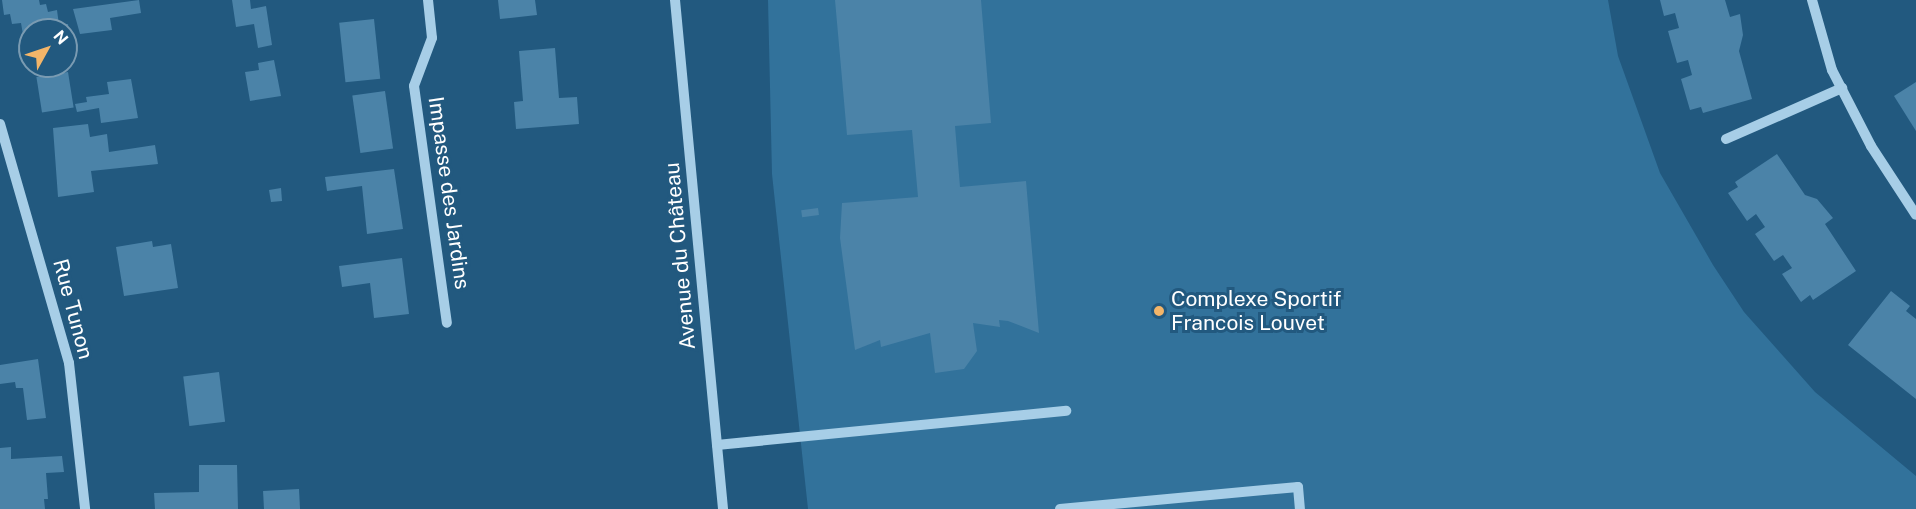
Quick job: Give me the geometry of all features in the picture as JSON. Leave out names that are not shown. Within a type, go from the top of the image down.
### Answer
[{"type":"street","name":"Impasse des Jardins","points":[[428,0],[432,38],[414,86],[447,323]]},
{"type":"street","name":"Avenue du Château","points":[[675,0],[723,509]]},
{"type":"street","points":[[1812,0],[1832,70],[1871,146],[1916,215]]},
{"type":"street","points":[[1726,139],[1842,88]]},
{"type":"street","name":"Rue Tunon","points":[[0,124],[69,363],[85,509]]},
{"type":"street","points":[[717,445],[1066,411]]},
{"type":"street","points":[[1060,509],[1298,487],[1300,509]]},
{"type":"shaded area","name":"Complexe Sportif Francois Louvet","points":[[768,0],[1608,0],[1618,56],[1660,173],[1713,265],[1744,312],[1815,392],[1916,476],[1916,509],[808,509],[772,174]]},
{"type":"building","points":[[2,0],[39,0],[40,5],[46,4],[48,12],[57,10],[58,18],[18,18],[18,23],[12,24],[10,14],[4,15]]},
{"type":"building","points":[[139,0],[141,13],[110,18],[112,30],[80,34],[78,18],[76,18],[73,9]]},
{"type":"building","points":[[232,0],[250,0],[251,9],[266,6],[272,45],[258,48],[254,24],[236,27]]},
{"type":"building","points":[[498,0],[535,0],[537,15],[500,19]]},
{"type":"building","points":[[835,0],[981,0],[991,123],[955,126],[960,187],[1026,181],[1039,333],[1008,321],[999,320],[1000,327],[973,323],[977,351],[964,369],[935,373],[930,333],[881,347],[880,340],[855,350],[840,238],[842,203],[918,197],[912,130],[847,135]]},
{"type":"building","points":[[1660,0],[1725,0],[1730,17],[1740,14],[1743,35],[1739,51],[1752,99],[1703,113],[1701,107],[1690,110],[1681,79],[1692,75],[1688,60],[1677,63],[1668,31],[1679,28],[1675,13],[1664,16]]},
{"type":"building","points":[[374,19],[380,79],[345,82],[339,23]]},
{"type":"building","points":[[555,48],[559,98],[577,97],[579,124],[516,129],[514,102],[523,101],[519,51]]},
{"type":"building","points":[[274,60],[281,96],[250,101],[245,72],[259,70],[258,63]]},
{"type":"building","points":[[37,78],[69,78],[74,108],[42,113]]},
{"type":"building","points":[[131,79],[138,118],[101,123],[99,108],[77,112],[75,104],[87,102],[86,97],[109,94],[107,82]]},
{"type":"building","points":[[1916,82],[1916,131],[1894,96]]},
{"type":"building","points":[[385,91],[393,148],[360,153],[352,96]]},
{"type":"building","points":[[88,124],[90,137],[107,134],[109,152],[155,145],[158,164],[91,171],[94,192],[58,197],[53,128]]},
{"type":"building","points":[[1777,154],[1805,195],[1817,199],[1833,218],[1825,224],[1856,271],[1813,300],[1810,295],[1801,302],[1782,274],[1792,268],[1783,255],[1774,261],[1755,234],[1765,227],[1756,214],[1747,221],[1728,193],[1738,187],[1735,182]]},
{"type":"building","points":[[394,169],[403,229],[367,234],[362,186],[327,191],[325,177]]},
{"type":"building","points":[[281,188],[282,201],[271,202],[269,190]]},
{"type":"building","points":[[818,208],[819,215],[802,217],[801,210]]},
{"type":"building","points":[[152,241],[153,247],[171,244],[178,288],[124,296],[116,247]]},
{"type":"building","points":[[402,258],[409,314],[374,318],[370,283],[342,287],[339,266]]},
{"type":"building","points":[[1891,291],[1910,306],[1906,311],[1916,319],[1916,399],[1848,345]]},
{"type":"building","points":[[38,359],[46,418],[27,420],[23,388],[16,388],[15,382],[0,384],[0,365]]},
{"type":"building","points":[[219,372],[225,422],[189,426],[183,376]]},
{"type":"building","points":[[11,447],[11,459],[62,456],[64,472],[46,473],[48,499],[44,499],[45,509],[0,509],[0,448]]},
{"type":"building","points":[[199,465],[237,465],[238,509],[155,509],[154,493],[199,492]]},
{"type":"building","points":[[299,489],[300,509],[264,509],[263,491]]},
{"type":"place","name":"Complexe Sportif Francois Louvet","points":[[1159,311]]}]
